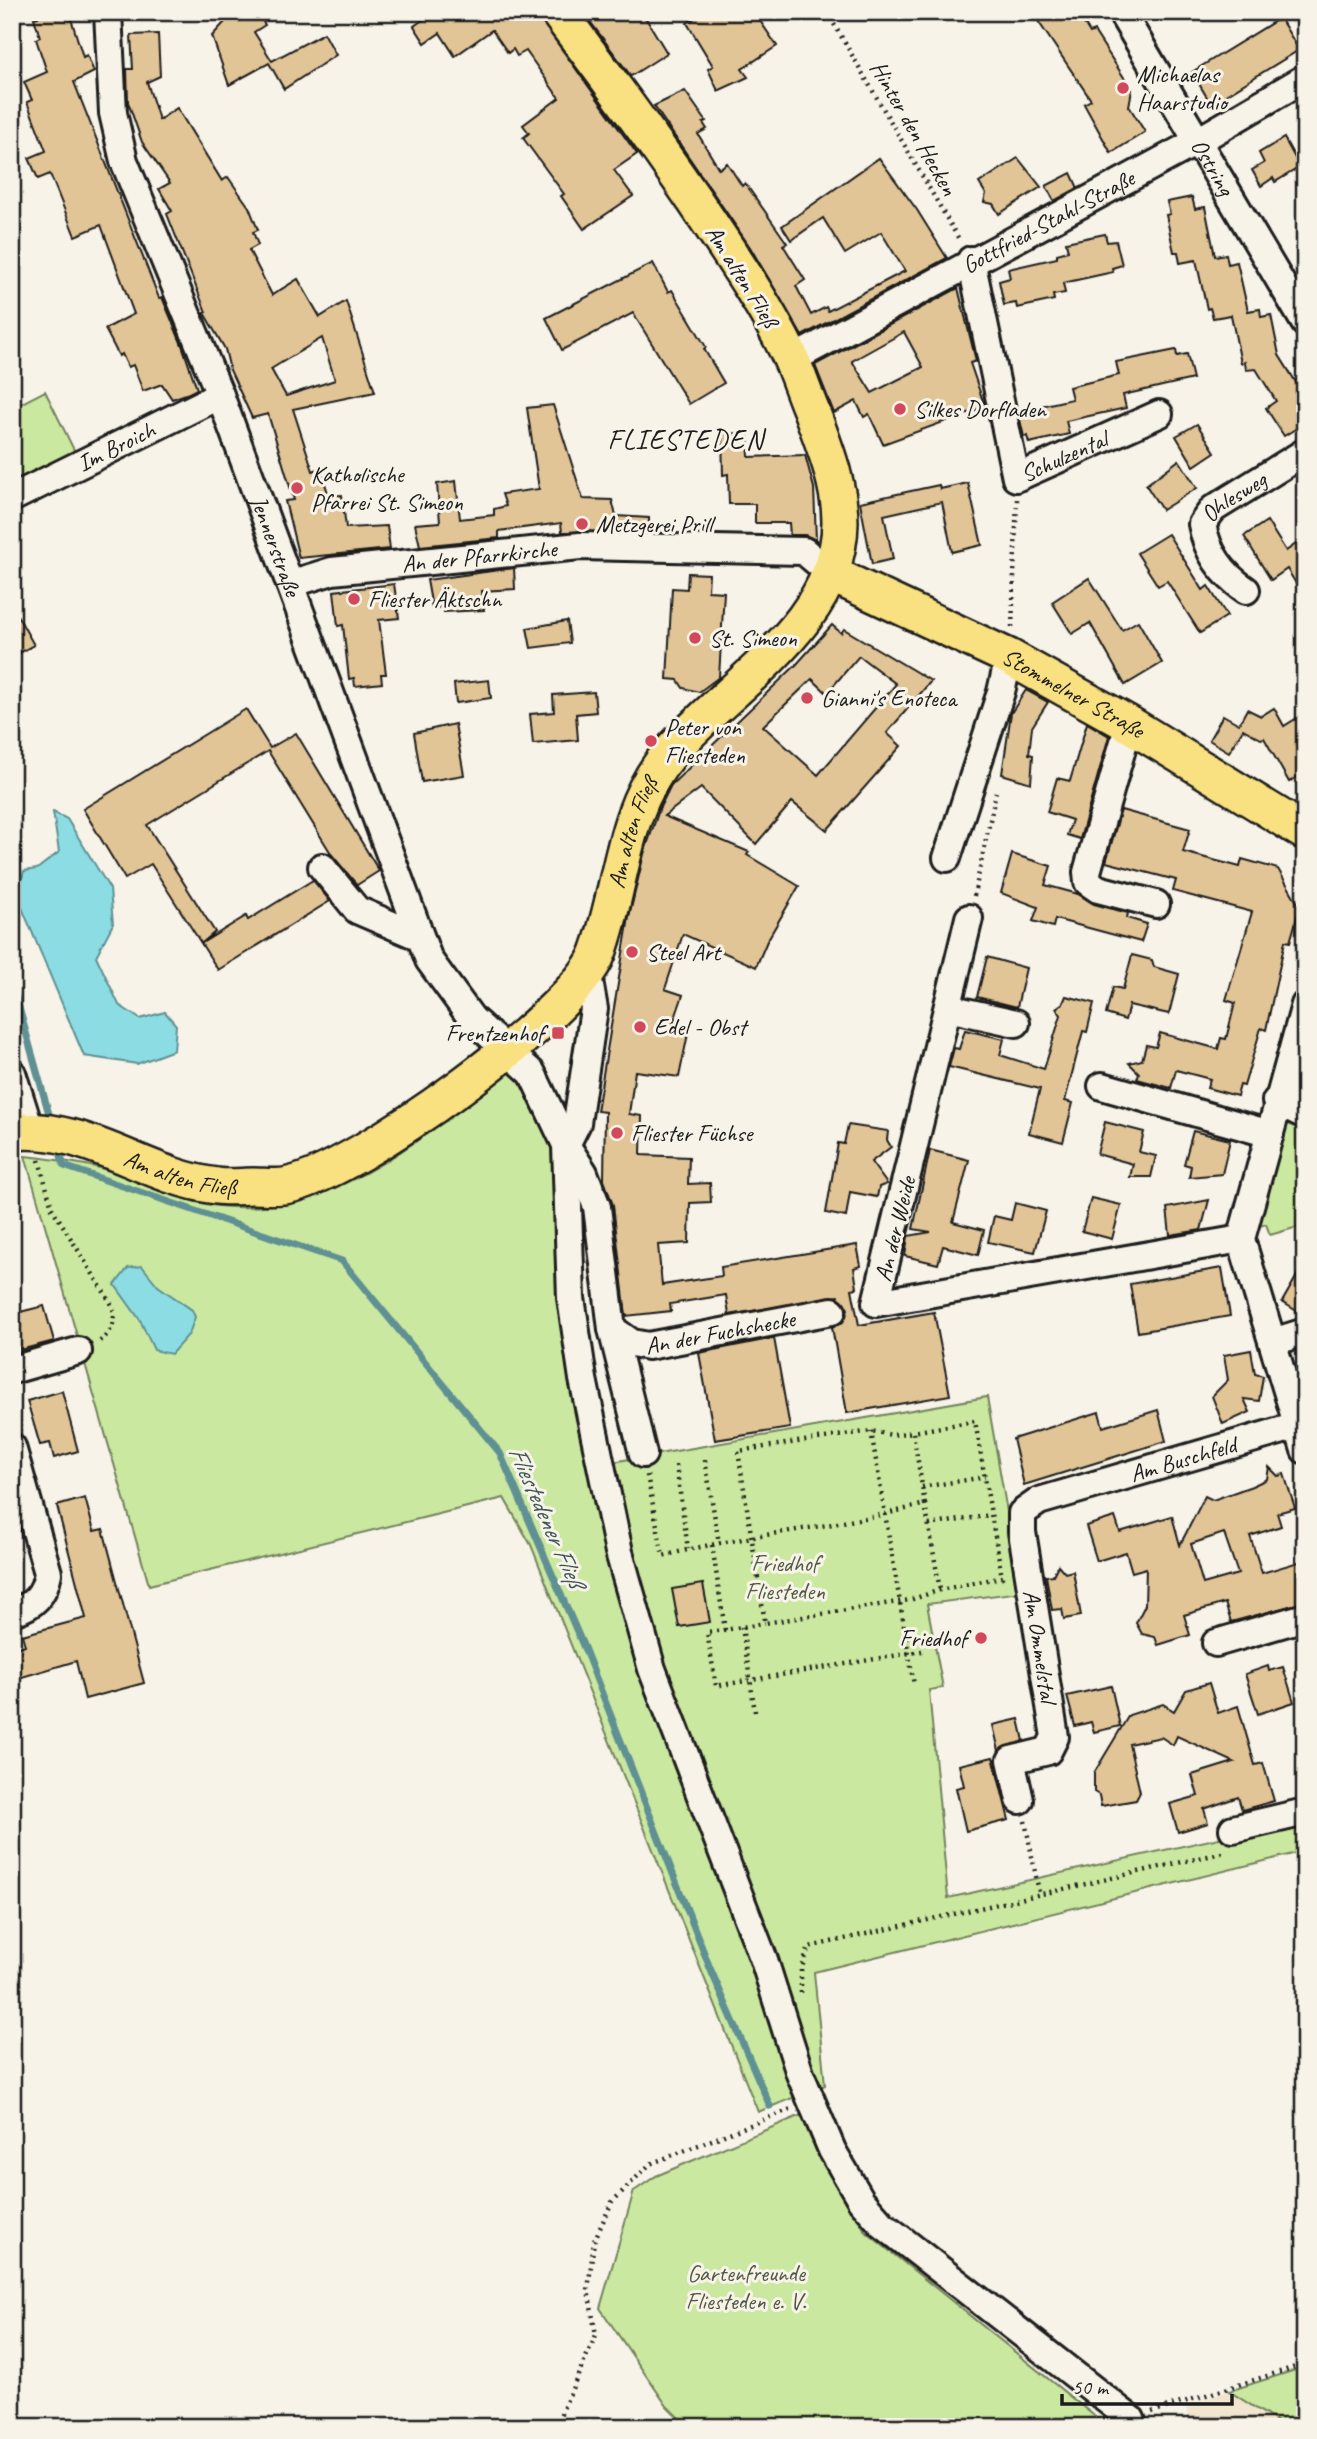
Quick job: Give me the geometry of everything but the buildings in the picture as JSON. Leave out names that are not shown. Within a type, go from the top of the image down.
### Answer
[{"type":"main road","name":"Am alten Fließ","points":[[21,1131],[94,1142],[162,1172],[217,1186],[289,1185],[342,1165],[507,1052],[588,975],[599,951],[635,807],[668,755],[799,624],[831,574],[840,520],[834,485],[826,450],[791,360],[734,259],[674,169],[558,12]]},
{"type":"main road","name":"Stommelner Straße","points":[[831,574],[1009,657],[1129,724],[1305,832]]},
{"type":"street","name":"Jennerstraße","points":[[108,12],[113,113],[124,161],[220,395],[420,937],[429,960],[472,1019],[507,1052]]},
{"type":"street","name":"Ostring","points":[[1121,12],[1305,323]]},
{"type":"street","name":"Gottfried-Stahl-Straße","points":[[791,360],[971,260],[1198,141],[1305,78]]},
{"type":"street","name":"Schulzental","points":[[971,260],[1016,478],[1159,414]]},
{"type":"street","name":"Im Broich","points":[[12,498],[220,395]]},
{"type":"street","name":"Ohlesweg","points":[[1246,590],[1227,578],[1205,543],[1202,524],[1213,509],[1305,453]]},
{"type":"street","name":"An der Pfarrkirche","points":[[290,584],[332,571],[580,546],[804,551],[831,574]]},
{"type":"street","points":[[947,858],[1001,692],[1009,657]]},
{"type":"street","points":[[1129,724],[1087,872],[1088,882],[1098,889],[1156,904]]},
{"type":"street","points":[[322,866],[358,910],[420,937]]},
{"type":"street","name":"An der Weide","points":[[969,918],[876,1303],[1241,1239]]},
{"type":"street","points":[[588,975],[594,1009],[577,1123],[566,1145],[571,1298],[583,1379],[619,1552],[652,1669],[764,1960],[800,2074],[832,2150],[861,2200],[882,2224],[1132,2423]]},
{"type":"street","points":[[1241,1239],[1270,1134],[1276,1101],[1305,1005]]},
{"type":"street","points":[[948,1008],[1016,1023]]},
{"type":"street","name":"An der Fuchshecke","points":[[507,1052],[532,1073],[566,1145],[584,1173],[597,1207],[612,1329],[643,1454]]},
{"type":"street","points":[[12,1073],[21,1131]]},
{"type":"street","points":[[1102,1086],[1270,1134]]},
{"type":"street","points":[[1276,1101],[1305,1115]]},
{"type":"street","name":"Am Buschfeld","points":[[1070,1493],[1301,1438],[1241,1239]]},
{"type":"street","name":"An der Fuchshecke","points":[[612,1329],[632,1343],[648,1346],[832,1311]]},
{"type":"street","points":[[1273,1342],[1305,1332]]},
{"type":"street","points":[[12,1370],[78,1351]]},
{"type":"street","points":[[12,1447],[48,1573],[45,1589],[35,1602],[12,1612]]},
{"type":"street","name":"Am Ommelstal","points":[[1020,1800],[1011,1760],[1048,1751],[1055,1737],[1022,1532],[1022,1513],[1039,1501],[1070,1493]]},
{"type":"street","points":[[1216,1643],[1305,1617]]},
{"type":"street","points":[[1232,1840],[1305,1812]]},
{"type":"path","name":"Hinter den Hecken","points":[[827,12],[971,260]]},
{"type":"path","points":[[1009,657],[1016,478]]},
{"type":"path","points":[[21,1131],[52,1208],[112,1305],[115,1316],[107,1336],[78,1351]]},
{"type":"path","points":[[765,1623],[737,1451],[871,1431],[892,1435],[975,1421],[1002,1577],[940,1590],[925,1596],[724,1630],[707,1632],[716,1686],[922,1651]]},
{"type":"path","points":[[871,1431],[914,1685]]},
{"type":"path","points":[[913,1432],[940,1590]]},
{"type":"path","points":[[643,1454],[663,1556],[688,1549],[885,1515],[925,1503]]},
{"type":"path","points":[[705,1460],[719,1544]]},
{"type":"path","points":[[676,1465],[688,1549]]},
{"type":"path","points":[[922,1487],[985,1477]]},
{"type":"path","points":[[929,1525],[991,1515]]},
{"type":"path","points":[[712,1545],[724,1630]]},
{"type":"path","points":[[741,1627],[755,1712]]},
{"type":"path","points":[[1020,1800],[1039,1892]]},
{"type":"path","points":[[802,2007],[801,1970],[809,1948],[1039,1892],[1232,1840]]},
{"type":"path","points":[[555,2427],[596,2335],[588,2290],[594,2241],[612,2202],[650,2164],[765,2121]]},
{"type":"path","points":[[1132,2423],[1305,2364]]},
{"type":"shaded area","points":[[1229,2391],[1285,2427],[1191,2427],[1185,2406]]},
{"type":"green space","points":[[45,391],[75,452],[12,484],[12,408]]},
{"type":"green space","name":"Friedhof Fliesteden","points":[[516,1065],[550,1129],[560,1306],[595,1465],[987,1397],[1021,1592],[927,1604],[943,1688],[929,1690],[948,1898],[1305,1819],[1305,1851],[814,1972],[825,2085],[758,2112],[531,1545],[504,1498],[149,1585],[25,1156],[78,1163],[117,1172],[200,1203],[246,1207],[290,1202],[331,1189],[371,1170],[445,1120]]},
{"type":"green space","points":[[1285,1118],[1305,1124],[1305,1225],[1270,1235],[1266,1224],[1251,1229]]},
{"type":"green space","name":"Gartenfreunde Fliesteden e. V.","points":[[806,2113],[865,2231],[1108,2427],[688,2427],[667,2406],[600,2308],[634,2191],[656,2176]]},
{"type":"green space","points":[[1305,2367],[1305,2427],[1285,2427],[1229,2391]]},
{"type":"water","points":[[53,812],[67,819],[110,889],[113,924],[96,956],[119,1005],[140,1019],[165,1012],[176,1025],[174,1050],[137,1064],[84,1056],[17,896],[24,871],[37,869],[59,852]]},
{"type":"water","points":[[142,1266],[158,1286],[192,1310],[195,1317],[189,1334],[171,1354],[154,1350],[140,1320],[115,1285],[128,1268]]},
{"type":"waterway","name":"Fliestedener Fließ","points":[[12,983],[49,1114]]},
{"type":"waterway","name":"Fliestedener Fließ","points":[[61,1156],[64,1166],[342,1261],[500,1453],[585,1650],[710,1968],[770,2106]]},
{"type":"place","name":"Michaelas Haarstudio","points":[[1123,88]]},
{"type":"place","name":"Silkes Dorfladen","points":[[900,409]]},
{"type":"place","name":"Katholische Pfarrei St. Simeon","points":[[297,488]]},
{"type":"place","name":"Metzgerei Prill","points":[[582,524]]},
{"type":"place","name":"Fliester Äktschn","points":[[354,599]]},
{"type":"place","name":"St. Simeon","points":[[695,638]]},
{"type":"place","name":"Gianni's Enoteca","points":[[807,698]]},
{"type":"place","name":"Peter von Fliesteden","points":[[651,741]]},
{"type":"place","name":"Steel Art","points":[[632,952]]},
{"type":"place","name":"Edel - Obst","points":[[640,1027]]},
{"type":"place","name":"Frentzenhof","points":[[558,1033]]},
{"type":"place","name":"Fliester Füchse","points":[[617,1133]]},
{"type":"place","name":"Friedhof","points":[[981,1638]]},
{"type":"district","name":"FLIESTEDEN","points":[[686,439]]}]
